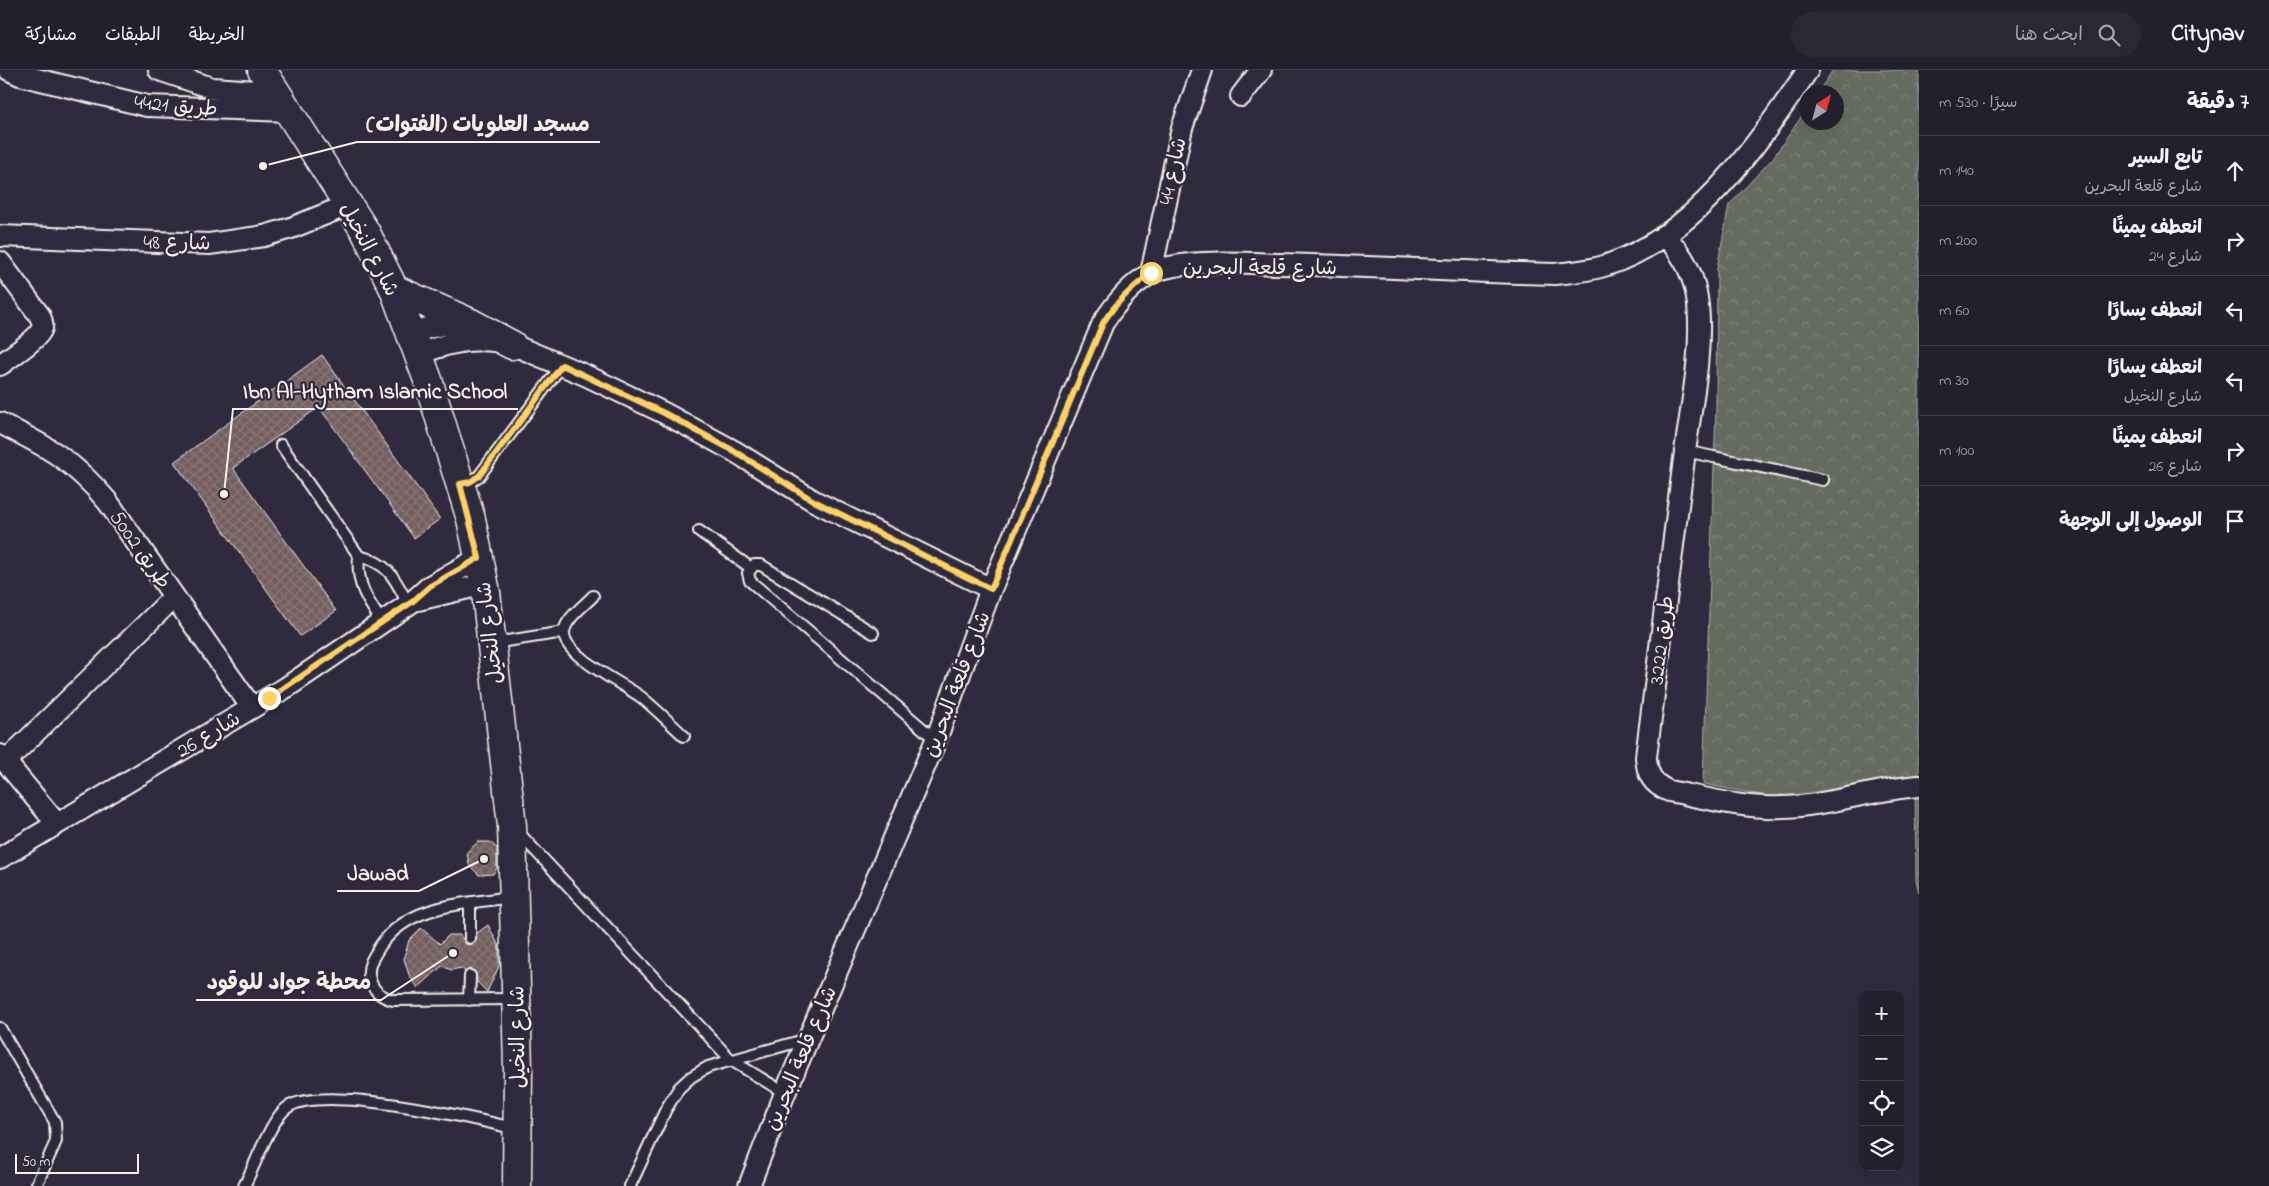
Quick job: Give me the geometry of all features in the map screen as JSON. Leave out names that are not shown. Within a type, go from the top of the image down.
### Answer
[{"type":"street","name":"طريق 4421","points":[[9,70],[20,76],[147,106],[275,91]]},
{"type":"street","points":[[159,70],[212,88],[275,91]]},
{"type":"street","name":"شارع 44","points":[[1151,273],[1182,128],[1202,70]]},
{"type":"street","points":[[1242,96],[1261,70]]},
{"type":"street","name":"شارع قلعة البحرين","points":[[749,1186],[785,1093],[936,740],[991,589],[1103,323],[1113,307],[1129,290],[1151,273],[1169,268],[1236,263],[1555,274],[1607,266],[1628,257],[1664,235],[1705,202],[1773,121],[1808,70]]},
{"type":"street","name":"شارع النخيل","points":[[275,91],[364,231],[394,289],[460,484],[482,571],[512,826],[517,1000],[517,1186]]},
{"type":"street","name":"شارع 48","points":[[0,236],[209,244],[264,236],[292,228],[348,205]]},
{"type":"street","name":"طريق 3222","points":[[1664,235],[1684,258],[1695,288],[1699,321],[1694,390],[1646,757],[1647,769],[1651,778],[1658,787],[1668,791],[1742,806],[1782,808],[1818,804],[1850,796],[1919,786]]},
{"type":"street","points":[[0,262],[40,316],[43,323],[42,329],[36,336],[0,365]]},
{"type":"street","points":[[394,289],[470,322],[512,345]]},
{"type":"street","points":[[414,344],[436,326],[456,325],[562,365],[664,413],[734,451],[814,501],[991,589]]},
{"type":"street","name":"طريق 5002","points":[[0,423],[43,444],[67,460],[89,479],[108,502],[252,708]]},
{"type":"street","name":"شارع 26","points":[[0,858],[306,675],[410,603],[430,586],[482,571]]},
{"type":"street","name":"شارع 26","points":[[410,603],[482,571]]},
{"type":"street","points":[[57,824],[3,758],[174,597]]},
{"type":"lane","points":[[460,484],[470,482],[479,476],[562,365]]},
{"type":"lane","points":[[282,445],[359,556],[358,579],[382,622]]},
{"type":"lane","points":[[1685,451],[1823,480]]},
{"type":"lane","points":[[699,530],[750,568]]},
{"type":"lane","points":[[359,556],[379,562],[387,569],[410,603]]},
{"type":"lane","points":[[873,633],[761,565],[754,565],[750,568],[748,573],[750,581],[936,740]]},
{"type":"lane","points":[[594,596],[571,619],[564,632],[566,641],[579,656],[636,693],[684,736]]},
{"type":"lane","points":[[491,644],[564,632]]},
{"type":"lane","points":[[512,826],[731,1060],[785,1093]]},
{"type":"lane","points":[[515,897],[442,907],[410,919],[395,929],[384,942],[374,956],[369,969],[369,976],[375,989],[386,998],[517,1000]]},
{"type":"lane","points":[[470,903],[470,938]]},
{"type":"lane","points":[[469,1000],[470,976]]},
{"type":"lane","points":[[0,1028],[55,1122],[56,1141],[36,1186]]},
{"type":"lane","points":[[630,1186],[666,1109],[678,1088],[691,1077],[708,1067],[808,1040]]},
{"type":"lane","points":[[244,1186],[277,1118],[287,1108],[300,1100],[332,1098],[412,1108],[471,1118],[518,1129]]},
{"type":"green space","points":[[1833,70],[1919,70],[1919,892],[1916,880],[1915,778],[1787,800],[1703,784],[1716,408],[1717,268],[1729,205],[1773,158],[1799,120],[1799,130],[1844,130],[1844,85],[1823,85]]},
{"type":"building","points":[[322,355],[440,519],[414,538],[319,407],[233,468],[336,611],[300,636],[174,462]]},
{"type":"building","points":[[478,842],[490,842],[497,848],[497,868],[493,874],[479,875],[469,865],[467,852]]},
{"type":"building","points":[[488,925],[499,946],[499,966],[487,992],[477,982],[476,973],[471,969],[465,972],[462,968],[451,970],[442,966],[418,988],[409,975],[404,959],[409,940],[421,928],[440,944],[449,935],[460,935],[466,944],[470,945],[476,941],[477,933]]},
{"type":"place","name":"مسجد العلويات (الفتوات)","points":[[263,166]]},
{"type":"place","name":"Ibn Al-Hytham Islamic School","points":[[224,494]]},
{"type":"place","name":"Jawad","points":[[484,859]]},
{"type":"place","name":"محطة جواد للوقود","points":[[453,953]]},
{"type":"route","points":[[269,698],[306,675],[412,602],[430,586],[479,558],[471,519],[460,484],[475,480],[479,476],[504,440],[562,365],[664,413],[734,451],[814,501],[991,589],[1103,323],[1113,307],[1129,290],[1151,273]]}]
